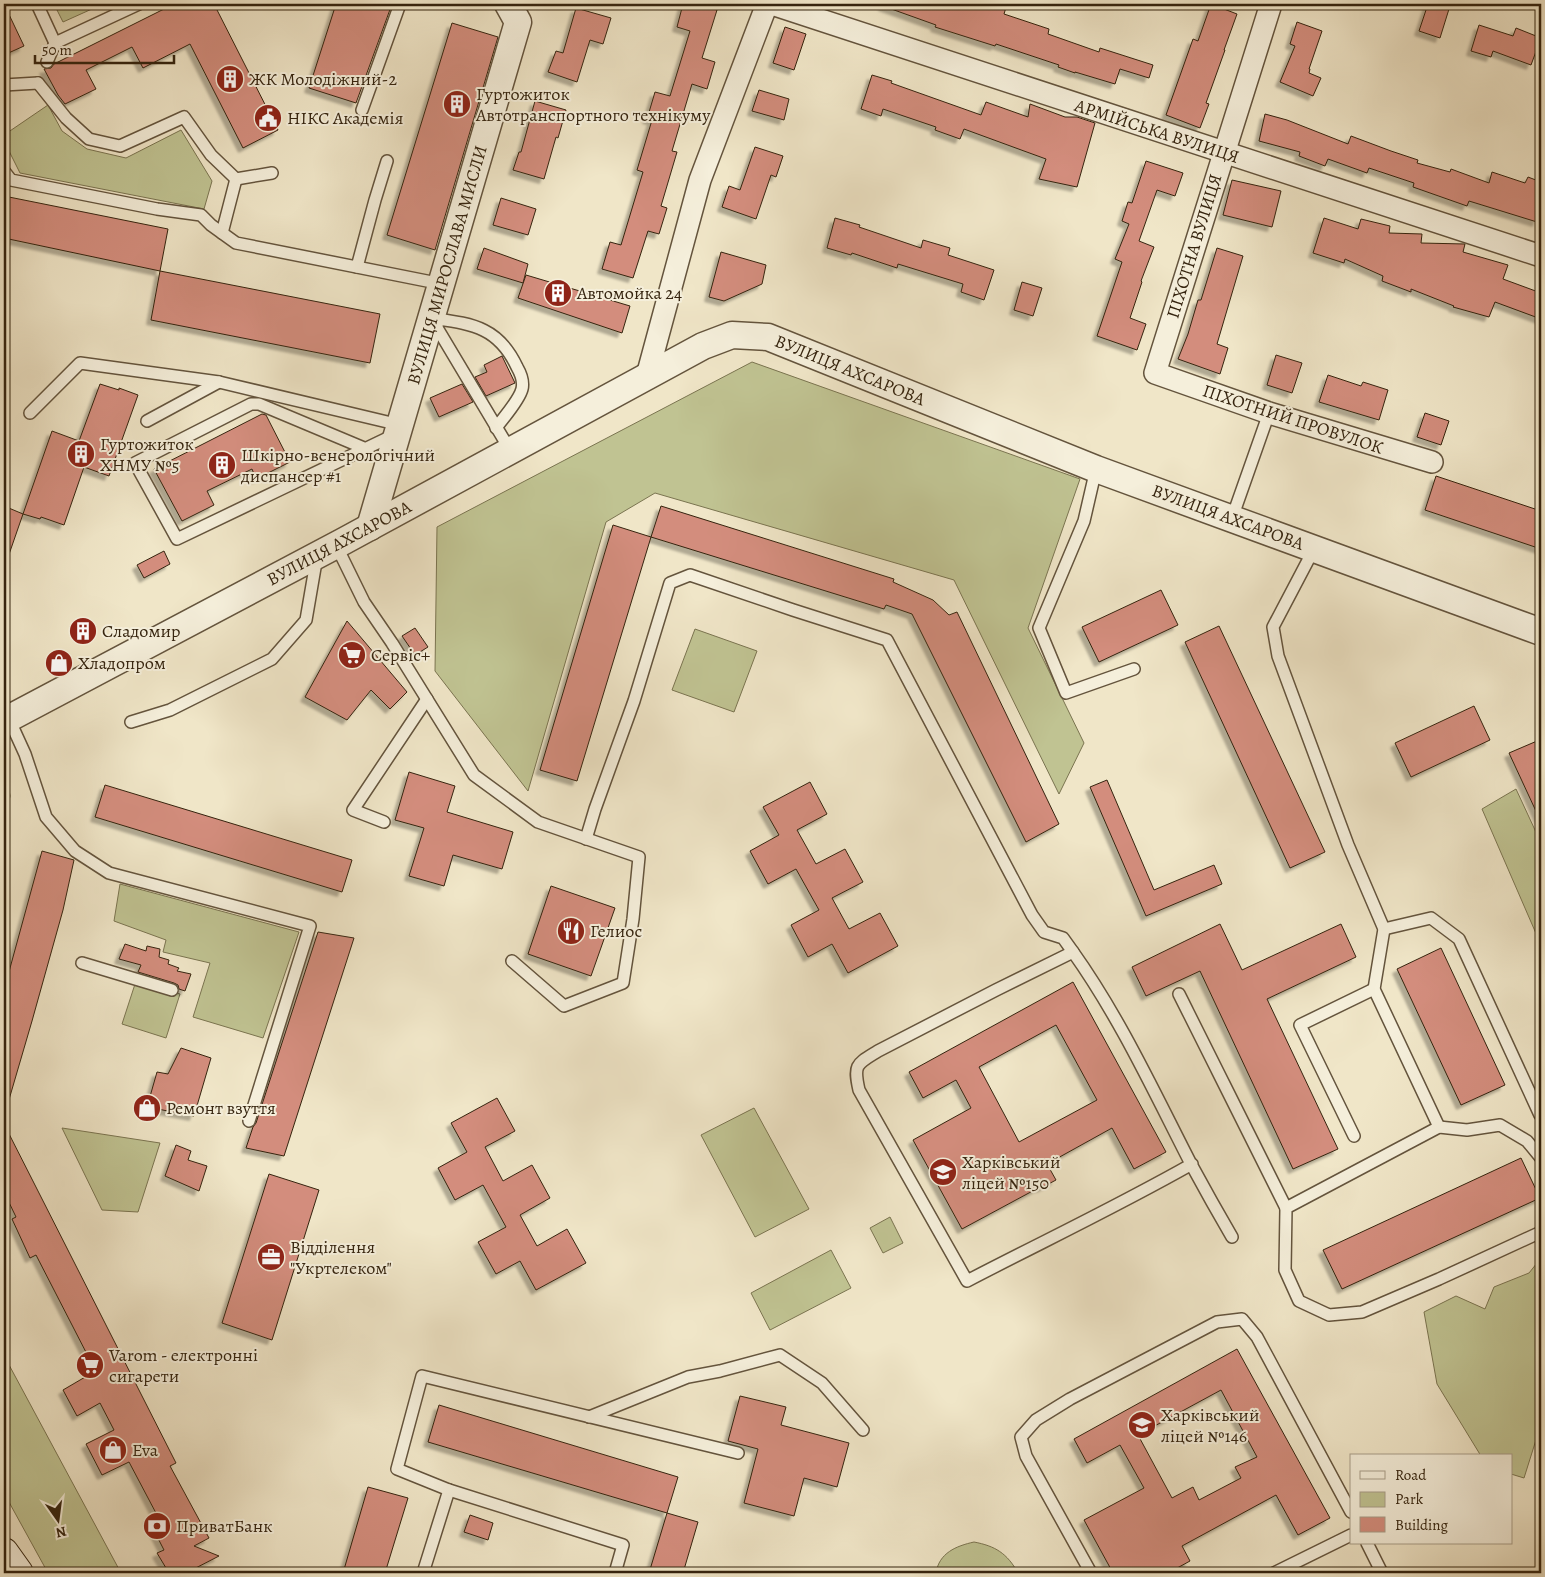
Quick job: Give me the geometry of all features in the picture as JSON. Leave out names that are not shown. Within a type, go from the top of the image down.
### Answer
[{"type":"main road","points":[[4,1552],[21,1573]]},
{"type":"street","name":"ВУЛИЦЯ МИРОСЛАВА МИСЛИ","points":[[370,527],[518,22],[508,4]]},
{"type":"street","points":[[647,376],[700,180],[767,4]]},
{"type":"street","name":"АРМІЙСЬКА ВУЛИЦЯ","points":[[772,4],[1541,256]]},
{"type":"street","name":"ПІХОТНА ВУЛИЦЯ","points":[[1155,373],[1270,4]]},
{"type":"street","name":"ВУЛИЦЯ АХСАРОВА","points":[[6,720],[370,527],[703,346],[732,335],[768,337],[1096,469],[1541,632]]},
{"type":"street","name":"ПІХОТНИЙ ПРОВУЛОК","points":[[1155,373],[1269,413],[1432,462]]},
{"type":"street","points":[[4,1539],[21,1573]]},
{"type":"lane","points":[[37,4],[55,42]]},
{"type":"lane","points":[[47,62],[55,42],[138,4]]},
{"type":"lane","points":[[362,110],[400,4]]},
{"type":"lane","points":[[4,85],[39,81],[66,118],[89,139],[120,146],[184,117],[211,155],[236,179]]},
{"type":"lane","points":[[357,267],[375,200],[388,161]]},
{"type":"lane","points":[[4,171],[11,180],[157,209],[200,215],[236,243],[442,284]]},
{"type":"lane","points":[[236,179],[272,173]]},
{"type":"lane","points":[[222,233],[236,179]]},
{"type":"lane","points":[[431,318],[472,325],[497,338],[511,353],[522,378],[522,389],[496,428]]},
{"type":"lane","points":[[431,318],[510,450]]},
{"type":"lane","points":[[30,412],[80,362],[219,382],[399,429]]},
{"type":"lane","points":[[146,421],[219,382]]},
{"type":"lane","points":[[364,448],[259,404],[251,404],[136,463],[177,539],[364,448],[399,429]]},
{"type":"lane","points":[[1232,518],[1269,413]]},
{"type":"lane","points":[[1096,469],[1084,521],[1039,628],[1066,693],[1134,669]]},
{"type":"lane","points":[[1314,549],[1273,627],[1278,656],[1348,845],[1384,929],[1374,989],[1439,1127]]},
{"type":"lane","points":[[327,550],[364,602],[474,775],[538,822],[639,857],[633,919],[623,983],[564,1006],[512,961]]},
{"type":"lane","points":[[131,722],[170,710],[272,659],[306,620],[327,550]]},
{"type":"lane","points":[[586,839],[634,701],[670,583],[690,576],[887,640],[1032,915],[1044,932],[1063,938],[1095,983],[1140,1062],[1232,1237]]},
{"type":"lane","points":[[384,822],[353,810],[427,699]]},
{"type":"lane","points":[[6,720],[28,762],[46,817],[75,851],[109,873],[310,926],[249,1120]]},
{"type":"lane","points":[[1384,929],[1431,918],[1459,940],[1540,1115]]},
{"type":"lane","points":[[1073,952],[996,990],[860,1062],[856,1072],[856,1080],[866,1104],[967,1280],[1142,1192],[1192,1164]]},
{"type":"lane","points":[[82,963],[172,990]]},
{"type":"lane","points":[[1354,1136],[1300,1025],[1374,989]]},
{"type":"lane","points":[[1179,994],[1286,1208],[1285,1270],[1299,1301],[1329,1315],[1362,1312],[1541,1232]]},
{"type":"lane","points":[[1286,1208],[1439,1127],[1467,1130],[1500,1125],[1528,1141],[1541,1158]]},
{"type":"lane","points":[[1091,1573],[1026,1456],[1021,1437],[1036,1420],[1070,1399],[1217,1322],[1242,1319],[1257,1337],[1350,1510]]},
{"type":"lane","points":[[589,1417],[688,1377],[720,1371],[780,1355],[822,1383],[863,1430]]},
{"type":"lane","points":[[615,1573],[623,1545],[449,1490],[397,1469],[422,1376],[738,1453]]},
{"type":"lane","points":[[423,1573],[449,1490]]},
{"type":"lane","points":[[1274,1573],[1350,1535]]},
{"type":"lane","points":[[1368,1544],[1382,1573]]},
{"type":"green space","points":[[54,4],[103,4],[63,22]]},
{"type":"green space","points":[[48,105],[62,131],[87,149],[126,158],[181,130],[212,181],[204,209],[20,173],[4,141],[4,135]]},
{"type":"green space","points":[[752,362],[1080,479],[1028,628],[1084,743],[1059,794],[954,580],[655,493],[606,522],[528,791],[435,671],[437,527]]},
{"type":"green space","points":[[695,629],[757,651],[734,712],[672,690]]},
{"type":"green space","points":[[4,758],[10,796],[4,827]]},
{"type":"green space","points":[[1516,789],[1541,843],[1541,945],[1482,809]]},
{"type":"green space","points":[[120,884],[299,932],[263,1038],[193,1017],[210,963],[163,952],[166,940],[114,921]]},
{"type":"green space","points":[[136,981],[180,994],[166,1038],[122,1024]]},
{"type":"green space","points":[[754,1108],[809,1209],[755,1237],[701,1135]]},
{"type":"green space","points":[[62,1128],[160,1143],[138,1212],[102,1210]]},
{"type":"green space","points":[[890,1217],[903,1243],[883,1253],[870,1228]]},
{"type":"green space","points":[[831,1250],[851,1288],[770,1330],[751,1293]]},
{"type":"green space","points":[[1541,1258],[1541,1424],[1524,1478],[1512,1474],[1512,1454],[1480,1454],[1437,1384],[1424,1312],[1456,1296],[1485,1309],[1494,1287],[1529,1273]]},
{"type":"green space","points":[[4,1363],[8,1363],[121,1573],[48,1573],[4,1493]]},
{"type":"green space","points":[[974,1542],[994,1548],[1005,1555],[1018,1573],[936,1573],[945,1555],[955,1548]]},
{"type":"building","points":[[4,4],[24,46],[4,55]]},
{"type":"building","name":"ЖК Молодіжний-2","points":[[174,4],[214,4],[278,130],[243,148],[190,44],[143,68],[132,47],[86,70],[96,89],[65,104],[44,69],[51,68],[54,64]]},
{"type":"building","points":[[336,4],[392,4],[356,103],[309,88]]},
{"type":"building","points":[[683,4],[696,4],[717,10],[702,58],[715,62],[707,89],[692,84],[672,151],[677,152],[661,206],[667,208],[659,234],[648,231],[633,278],[602,269],[610,242],[621,245],[643,172],[637,170],[652,120],[647,119],[655,92],[670,96],[690,31],[677,27]]},
{"type":"building","points":[[883,4],[1007,4],[1004,14],[1049,29],[1048,34],[1099,52],[1100,48],[1153,65],[1149,78],[1120,69],[1115,84],[1075,73],[1058,67],[1059,65],[996,44],[995,46],[935,27],[936,25],[883,6]]},
{"type":"building","points":[[1211,4],[1237,14],[1206,103],[1209,104],[1200,128],[1166,115],[1193,39],[1198,41]]},
{"type":"building","points":[[1428,4],[1449,9],[1440,38],[1419,31]]},
{"type":"building","points":[[576,8],[611,18],[603,44],[590,40],[577,82],[548,72],[556,51],[563,53]]},
{"type":"building","points":[[1297,22],[1322,31],[1309,69],[1309,73],[1321,78],[1313,96],[1280,82],[1295,46],[1290,44]]},
{"type":"building","name":"Гуртожиток Автотранспортного технікуму","points":[[452,23],[498,37],[435,250],[387,235]]},
{"type":"building","points":[[1479,25],[1513,36],[1516,28],[1541,38],[1531,65],[1493,51],[1491,57],[1471,51]]},
{"type":"building","points":[[785,27],[806,34],[794,70],[773,63]]},
{"type":"building","points":[[872,75],[981,115],[986,102],[1028,117],[1030,104],[1065,117],[1077,117],[1095,123],[1077,187],[1039,179],[1046,159],[964,129],[960,139],[935,130],[936,127],[883,109],[881,116],[861,109]]},
{"type":"building","points":[[759,90],[789,99],[784,120],[752,111]]},
{"type":"building","points":[[535,101],[566,110],[544,179],[513,170],[519,152],[521,152]]},
{"type":"building","points":[[1265,114],[1287,120],[1348,144],[1351,136],[1418,160],[1417,163],[1450,172],[1451,169],[1489,183],[1492,172],[1525,183],[1528,177],[1541,182],[1541,209],[1537,222],[1469,201],[1467,206],[1413,187],[1414,183],[1369,168],[1367,173],[1328,159],[1325,166],[1299,156],[1300,152],[1259,141]]},
{"type":"building","points":[[755,147],[783,156],[776,177],[771,175],[756,219],[722,207],[729,186],[740,190]]},
{"type":"building","points":[[1146,161],[1183,173],[1175,196],[1157,190],[1139,241],[1154,247],[1130,318],[1146,324],[1137,350],[1097,336],[1122,262],[1115,259],[1129,224],[1122,221],[1128,202],[1132,203]]},
{"type":"building","points":[[1232,180],[1281,191],[1272,227],[1223,215]]},
{"type":"building","points":[[4,196],[168,229],[160,271],[4,238]]},
{"type":"building","points":[[501,198],[536,209],[528,235],[493,225]]},
{"type":"building","points":[[835,218],[860,225],[859,227],[921,248],[923,240],[950,248],[948,255],[994,270],[984,300],[961,292],[963,284],[898,264],[897,268],[852,253],[851,255],[827,248]]},
{"type":"building","points":[[1324,218],[1358,229],[1361,219],[1390,226],[1389,233],[1422,234],[1421,243],[1465,244],[1463,252],[1508,265],[1503,279],[1541,293],[1541,319],[1495,302],[1489,317],[1453,307],[1411,289],[1411,292],[1382,281],[1383,276],[1345,259],[1344,263],[1313,253]]},
{"type":"building","points":[[484,248],[528,264],[523,283],[477,269]]},
{"type":"building","points":[[1217,248],[1243,256],[1217,344],[1228,348],[1220,374],[1178,359],[1198,300],[1201,300]]},
{"type":"building","points":[[721,252],[766,265],[762,284],[724,301],[709,297]]},
{"type":"building","points":[[160,271],[380,314],[370,363],[151,320]]},
{"type":"building","name":"Автомойка 24","points":[[526,275],[630,306],[622,333],[518,298]]},
{"type":"building","points":[[1022,282],[1042,288],[1033,316],[1014,310]]},
{"type":"building","points":[[1276,355],[1302,363],[1292,393],[1267,385]]},
{"type":"building","points":[[502,356],[515,383],[486,396],[475,377],[487,372],[484,365]]},
{"type":"building","points":[[1328,375],[1361,386],[1363,382],[1388,390],[1379,420],[1319,402]]},
{"type":"building","name":"Гуртожиток ХНМУ №5","points":[[100,384],[138,395],[109,476],[84,467],[64,525],[41,517],[40,519],[23,514],[52,431],[79,441]]},
{"type":"building","points":[[462,384],[473,402],[439,417],[430,398]]},
{"type":"building","points":[[1425,413],[1449,421],[1441,445],[1417,437]]},
{"type":"building","name":"Шкірно-венерологічний диспансер #1","points":[[262,414],[266,415],[290,462],[256,479],[252,469],[207,491],[214,505],[182,521],[154,469]]},
{"type":"building","points":[[1436,476],[1541,511],[1541,549],[1425,510]]},
{"type":"building","points":[[4,506],[23,514],[6,563],[4,563]]},
{"type":"building","points":[[661,506],[894,579],[893,582],[933,600],[949,615],[957,612],[1059,824],[1026,842],[912,614],[886,605],[884,609],[651,537]]},
{"type":"building","points":[[613,525],[651,537],[577,781],[540,770]]},
{"type":"building","points":[[164,551],[170,564],[144,578],[137,565]]},
{"type":"building","points":[[1161,590],[1178,625],[1099,662],[1082,627]]},
{"type":"building","name":"Сервіс+","points":[[347,621],[407,692],[390,709],[371,690],[347,720],[305,697]]},
{"type":"building","points":[[1219,626],[1325,852],[1290,868],[1185,642]]},
{"type":"building","points":[[415,628],[428,647],[415,655],[402,636]]},
{"type":"building","points":[[1474,706],[1490,740],[1411,777],[1395,743]]},
{"type":"building","points":[[1537,741],[1541,751],[1541,822],[1509,753]]},
{"type":"building","points":[[409,772],[455,786],[447,812],[513,832],[502,869],[453,855],[444,886],[409,876],[424,828],[395,820]]},
{"type":"building","points":[[1107,780],[1154,890],[1214,865],[1222,884],[1146,916],[1090,787]]},
{"type":"building","points":[[810,782],[827,814],[797,830],[816,864],[845,849],[863,882],[832,898],[849,929],[880,913],[898,946],[848,973],[832,944],[808,957],[791,925],[819,910],[796,869],[768,884],[750,851],[779,835],[763,807]]},
{"type":"building","points":[[105,785],[352,860],[342,892],[95,817]]},
{"type":"building","points":[[42,851],[74,860],[63,910],[8,1103],[4,1102],[4,990]]},
{"type":"building","name":"Гелиос","points":[[551,886],[615,908],[591,976],[528,954]]},
{"type":"building","points":[[1220,924],[1242,970],[1341,924],[1356,957],[1267,999],[1338,1149],[1293,1169],[1200,971],[1146,996],[1132,967]]},
{"type":"building","points":[[318,932],[354,938],[284,1156],[246,1148],[256,1123]]},
{"type":"building","points":[[125,944],[146,951],[147,946],[160,949],[159,957],[169,960],[168,964],[179,968],[177,971],[191,974],[185,991],[179,989],[178,985],[174,983],[138,972],[141,965],[119,959]]},
{"type":"building","points":[[1441,948],[1505,1085],[1461,1105],[1397,969]]},
{"type":"building","points":[[1073,982],[1166,1152],[1134,1169],[1112,1128],[1047,1164],[1056,1180],[962,1229],[913,1140],[971,1108],[956,1080],[923,1098],[909,1072]],"holes":[[[1056,1025],[1097,1100],[1019,1142],[979,1067]]]},
{"type":"building","points":[[181,1048],[211,1058],[194,1116],[147,1107],[157,1072],[168,1074]]},
{"type":"building","points":[[497,1098],[515,1131],[485,1147],[503,1181],[532,1165],[550,1198],[520,1215],[537,1246],[567,1229],[586,1263],[536,1290],[520,1261],[496,1274],[478,1242],[506,1227],[483,1185],[455,1200],[438,1168],[467,1152],[451,1123]]},
{"type":"building","points":[[4,1124],[176,1463],[170,1466],[209,1538],[194,1546],[219,1556],[186,1573],[169,1573],[157,1553],[164,1550],[148,1519],[157,1515],[129,1462],[102,1475],[86,1444],[114,1430],[100,1403],[77,1416],[63,1390],[92,1373],[86,1362],[90,1360],[36,1255],[30,1258],[12,1219],[16,1217],[4,1192]]},
{"type":"building","points":[[176,1145],[191,1151],[188,1160],[207,1166],[199,1191],[165,1176]]},
{"type":"building","points":[[1521,1158],[1540,1198],[1342,1289],[1323,1250]]},
{"type":"building","name":"Відділення \"Укртелеком\"","points":[[269,1174],[319,1190],[272,1340],[222,1323]]},
{"type":"building","points":[[1237,1349],[1330,1518],[1298,1535],[1276,1495],[1182,1546],[1190,1561],[1168,1573],[1113,1573],[1084,1520],[1144,1488],[1120,1445],[1087,1463],[1074,1439]],"holes":[[[1221,1390],[1257,1457],[1235,1467],[1241,1478],[1199,1500],[1193,1487],[1172,1498],[1138,1435]]]},
{"type":"building","points":[[740,1396],[786,1407],[781,1425],[849,1443],[837,1487],[804,1478],[794,1516],[744,1503],[758,1449],[728,1441]]},
{"type":"building","points":[[439,1405],[678,1477],[667,1513],[428,1442]]},
{"type":"building","points":[[368,1487],[408,1498],[385,1573],[343,1573]]},
{"type":"building","points":[[667,1513],[698,1522],[683,1573],[649,1573]]},
{"type":"building","points":[[470,1515],[493,1523],[488,1540],[464,1532]]},
{"type":"place","name":"ЖК Молодіжний-2","points":[[230,79]]},
{"type":"place","name":"Гуртожиток Автотранспортного технікуму","points":[[457,104]]},
{"type":"place","name":"НІКС Академія","points":[[268,118]]},
{"type":"place","name":"Автомойка 24","points":[[558,293]]},
{"type":"place","name":"Гуртожиток ХНМУ №5","points":[[81,454]]},
{"type":"place","name":"Шкірно-венерологічний диспансер #1","points":[[222,465]]},
{"type":"place","name":"Сладомир","points":[[83,631]]},
{"type":"place","name":"Сервіс+","points":[[352,655]]},
{"type":"place","name":"Хладопром","points":[[59,663]]},
{"type":"place","name":"Гелиос","points":[[571,931]]},
{"type":"place","name":"Ремонт взуття","points":[[147,1108]]},
{"type":"place","name":"Харківський ліцей №150","points":[[943,1172]]},
{"type":"place","name":"Відділення \"Укртелеком\"","points":[[271,1257]]},
{"type":"place","name":"Varom - електронні сигарети","points":[[90,1365]]},
{"type":"place","name":"Харківський ліцей №146","points":[[1142,1425]]},
{"type":"place","name":"Eva","points":[[113,1450]]},
{"type":"place","name":"ПриватБанк","points":[[157,1526]]}]
